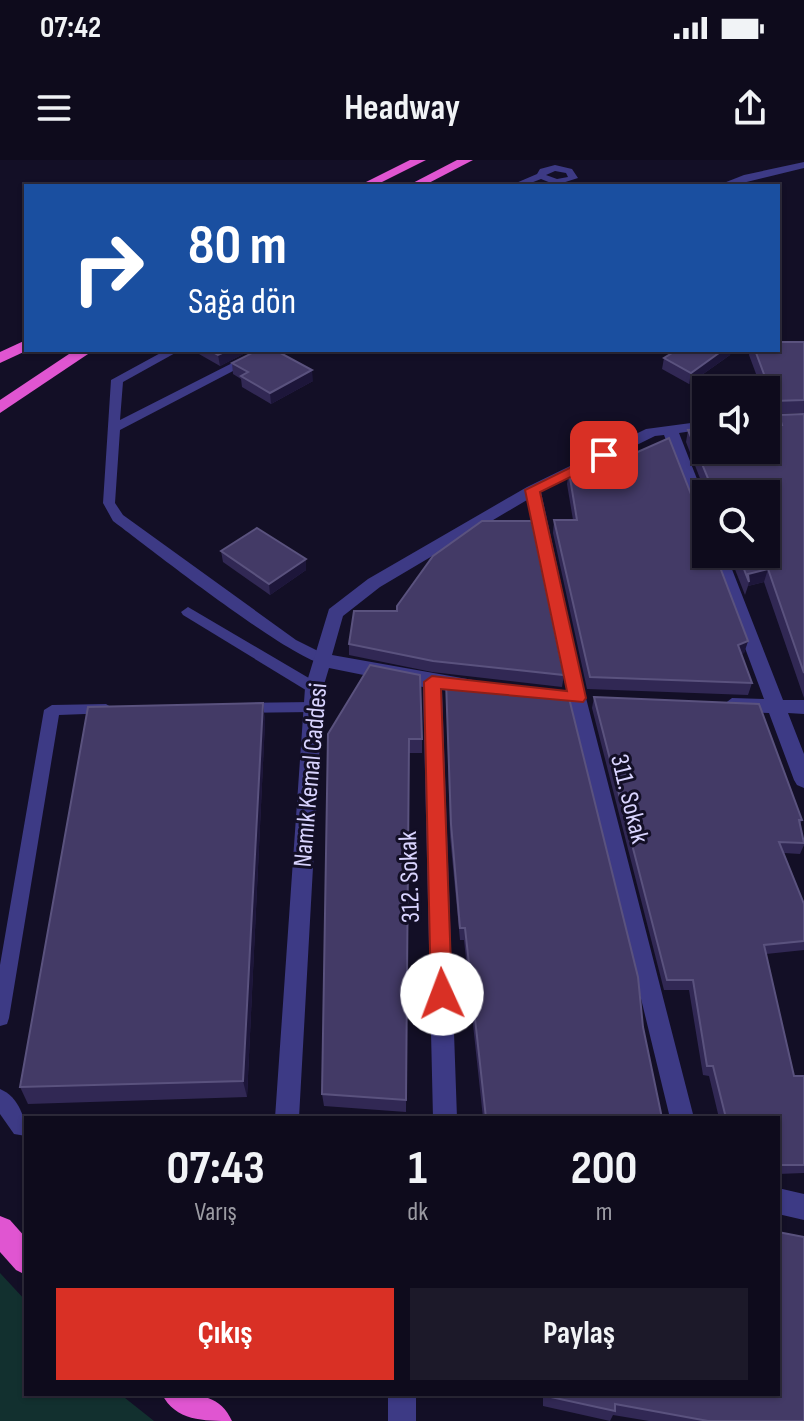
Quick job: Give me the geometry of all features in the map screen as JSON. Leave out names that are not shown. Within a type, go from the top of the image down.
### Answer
[{"type":"highway","points":[[368,184],[420,160]]},
{"type":"highway","points":[[417,184],[467,160]]},
{"type":"highway","points":[[0,358],[24,346]]},
{"type":"highway","points":[[0,408],[83,352]]},
{"type":"highway","points":[[0,1230],[24,1258]]},
{"type":"highway","points":[[181,1396],[216,1421]]},
{"type":"street","points":[[780,420],[804,419]]},
{"type":"street","name":"Namık Kemal Caddesi","points":[[287,1116],[314,697],[335,613],[374,583],[533,490],[651,432],[692,427]]},
{"type":"street","points":[[670,430],[692,487]]},
{"type":"street","name":"311. Sokak","points":[[533,490],[578,698],[682,1116]]},
{"type":"street","points":[[723,568],[804,780]]},
{"type":"street","points":[[323,660],[432,682],[490,689]]},
{"type":"street","name":"312. Sokak","points":[[432,682],[445,1116]]},
{"type":"street","points":[[716,704],[804,707]]},
{"type":"street","points":[[780,1201],[804,1207]]},
{"type":"street","points":[[402,1396],[402,1421]]},
{"type":"lane","points":[[727,184],[804,165]]},
{"type":"lane","points":[[519,184],[541,176],[543,171],[550,168],[572,173],[570,180],[564,184]]},
{"type":"lane","points":[[171,352],[117,380],[109,503],[118,518],[291,644],[323,660]]},
{"type":"lane","points":[[116,427],[263,352]]},
{"type":"lane","points":[[188,612],[314,697]]},
{"type":"lane","points":[[221,708],[314,697]]},
{"type":"lane","points":[[0,1018],[52,710],[129,709]]},
{"type":"lane","points":[[0,1098],[24,1127]]},
{"type":"green space","points":[[0,1273],[24,1299],[24,1396],[123,1396],[154,1421],[0,1421]]},
{"type":"building","points":[[780,342],[804,342],[804,400],[780,401],[780,376],[765,376],[756,352],[780,352]]},
{"type":"building","points":[[254,352],[279,352],[312,370],[270,393],[241,376],[248,372],[232,363]]},
{"type":"building","points":[[674,352],[720,352],[691,373],[664,358]]},
{"type":"building","points":[[804,414],[804,673],[768,569],[748,574],[749,582],[744,568],[780,568],[780,480],[709,480],[702,464],[780,464],[780,415]]},
{"type":"building","points":[[669,438],[692,497],[692,568],[720,568],[748,641],[738,645],[752,683],[590,677],[554,520],[577,520],[569,472],[614,458],[615,462]]},
{"type":"building","points":[[482,521],[532,521],[564,675],[433,661],[349,644],[354,611],[397,611],[397,606],[433,556]]},
{"type":"building","points":[[257,528],[306,559],[269,584],[221,551]]},
{"type":"building","points":[[370,665],[420,675],[422,739],[409,739],[406,1100],[322,1094],[328,734]]},
{"type":"building","points":[[446,681],[568,694],[638,977],[643,1027],[662,1116],[486,1116],[465,928],[460,928],[451,824]]},
{"type":"building","points":[[594,697],[759,704],[802,820],[799,820],[804,843],[779,842],[804,904],[804,941],[764,945],[794,1076],[804,1076],[804,1165],[780,1165],[780,1116],[726,1116],[713,1066],[707,1066],[693,980],[667,980]]},
{"type":"building","points":[[263,703],[243,1081],[20,1087],[88,707]]},
{"type":"building","points":[[780,1232],[804,1237],[804,1421],[708,1421],[615,1404],[615,1411],[546,1396],[780,1396]]},
{"type":"route","points":[[442,994],[432,682],[577,698],[533,490],[604,455]]}]
